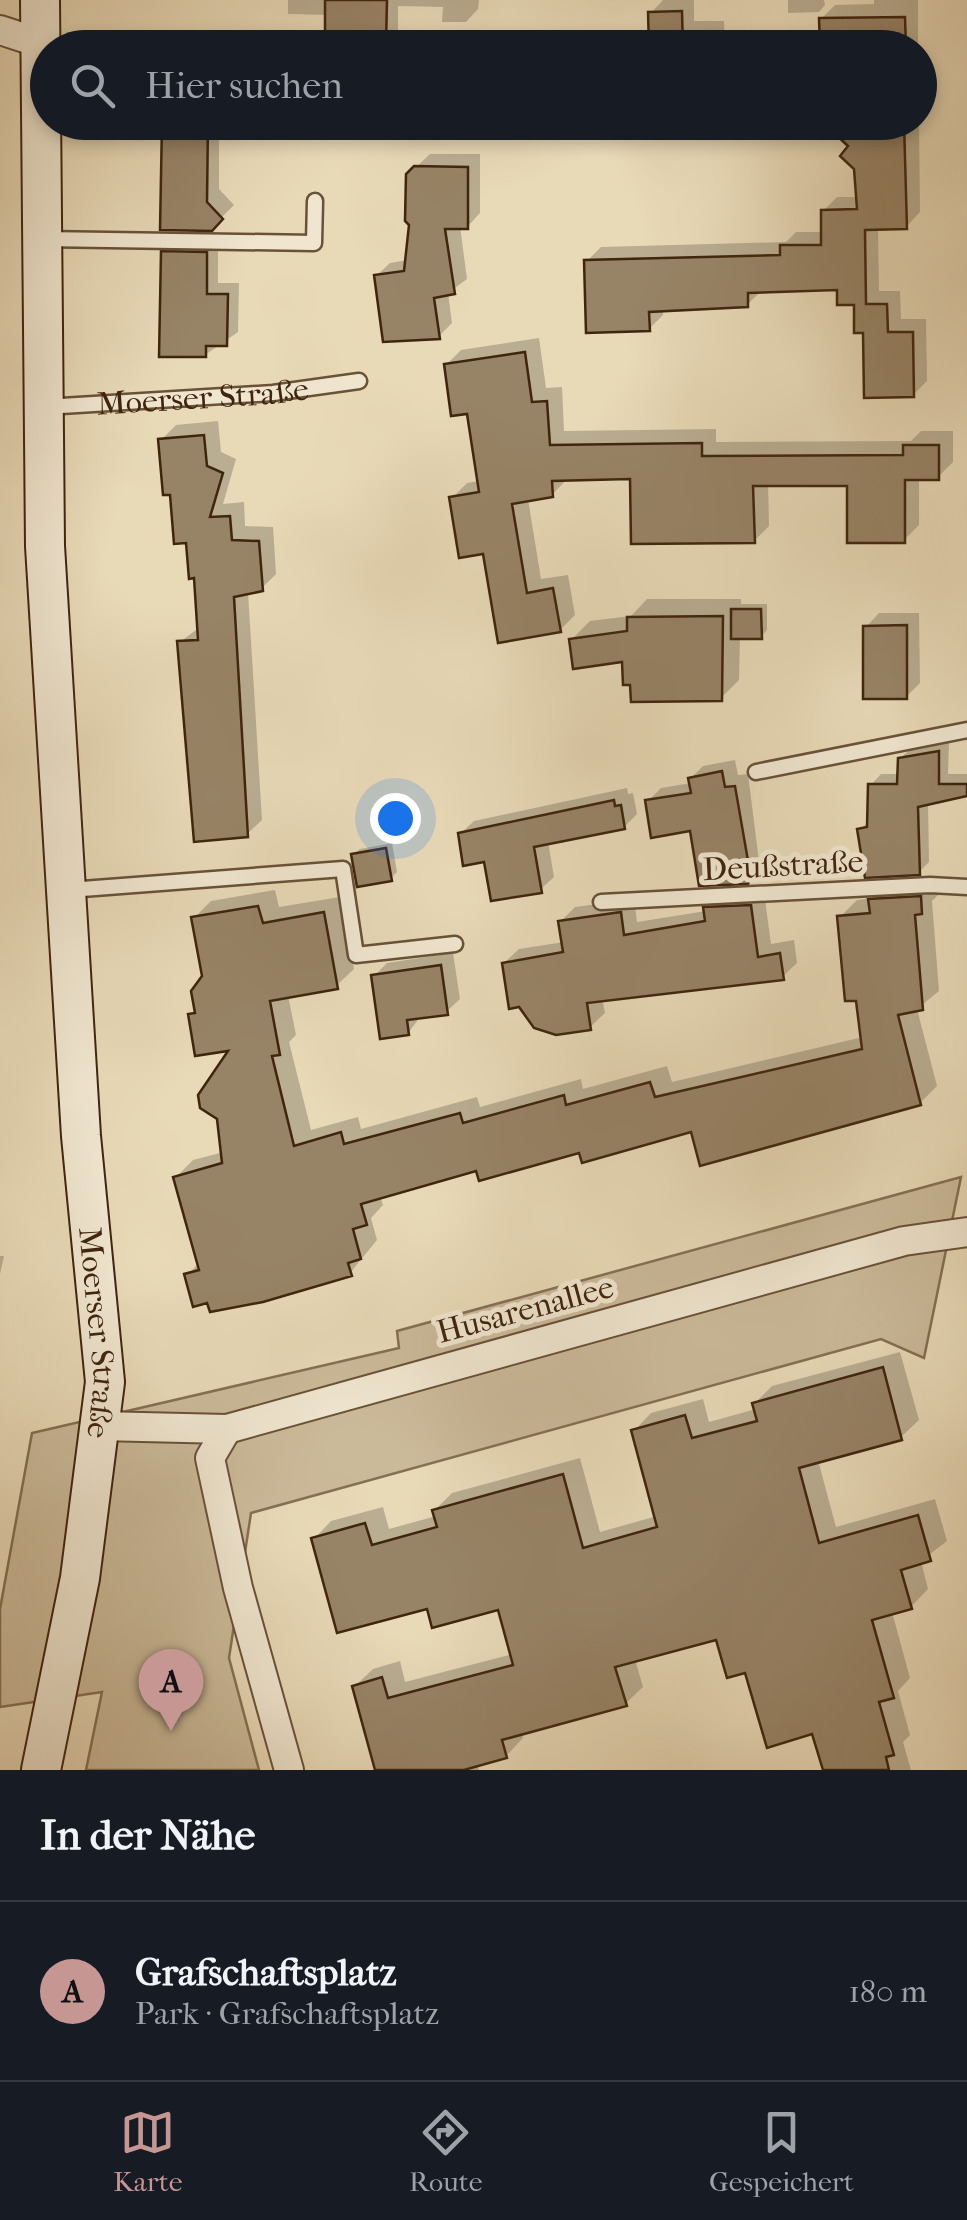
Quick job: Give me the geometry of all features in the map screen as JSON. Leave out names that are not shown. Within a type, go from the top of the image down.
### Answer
[{"type":"main road","name":"Moerser Straße","points":[[40,0],[40,30]]},
{"type":"main road","name":"Moerser Straße","points":[[41,140],[45,546],[81,1136],[105,1382],[80,1578],[41,1770]]},
{"type":"street","points":[[0,30],[30,39]]},
{"type":"street","name":"Husarenallee","points":[[99,1426],[227,1429],[904,1241],[967,1232]]},
{"type":"street","points":[[227,1429],[210,1458],[238,1588],[289,1770]]},
{"type":"lane","points":[[42,239],[314,243],[315,201]]},
{"type":"lane","name":"Moerser Straße","points":[[44,407],[273,392],[359,381]]},
{"type":"lane","points":[[756,772],[967,730]]},
{"type":"lane","points":[[68,890],[343,869],[356,954],[455,944]]},
{"type":"lane","name":"Deußstraße","points":[[601,902],[930,885],[967,887]]},
{"type":"shaded area","points":[[961,1177],[924,1358],[881,1339],[251,1513],[229,1658],[259,1770],[86,1770],[102,1692],[0,1707],[0,1609],[32,1433],[399,1348],[397,1331]]},
{"type":"building","points":[[325,0],[387,0],[386,30],[325,30]]},
{"type":"building","points":[[682,11],[683,30],[648,30],[648,12]]},
{"type":"building","points":[[905,17],[905,30],[819,30],[819,18]]},
{"type":"building","points":[[162,140],[208,140],[207,202],[223,219],[212,231],[160,230]]},
{"type":"building","points":[[842,140],[905,140],[907,229],[865,230],[866,304],[887,304],[888,332],[913,332],[914,397],[864,398],[863,333],[854,333],[854,305],[837,305],[837,290],[748,293],[748,307],[649,312],[650,331],[586,333],[584,260],[780,255],[780,245],[821,245],[821,210],[857,209],[854,169],[840,156],[848,146]]},
{"type":"building","points":[[414,166],[468,167],[468,229],[445,229],[455,294],[434,298],[440,339],[383,342],[374,275],[404,271],[409,225],[405,221],[406,174]]},
{"type":"building","points":[[161,251],[207,252],[207,294],[228,294],[227,346],[206,346],[206,357],[159,357]]},
{"type":"building","points":[[525,352],[532,402],[547,401],[550,445],[702,443],[702,456],[903,455],[903,445],[939,445],[939,480],[905,480],[905,543],[847,543],[847,486],[753,486],[755,543],[631,544],[630,479],[552,481],[553,497],[512,504],[527,593],[553,588],[561,632],[498,643],[483,554],[459,558],[449,497],[479,492],[467,414],[451,416],[444,364]]},
{"type":"building","points":[[204,435],[207,466],[223,473],[210,517],[230,516],[232,540],[259,541],[263,591],[234,597],[248,837],[194,842],[177,641],[198,640],[194,578],[189,579],[186,543],[174,544],[170,495],[163,495],[158,439]]},
{"type":"building","points":[[731,609],[761,609],[762,639],[731,639]]},
{"type":"building","points":[[723,616],[722,701],[631,702],[630,685],[623,685],[622,662],[573,669],[569,639],[627,631],[627,617]]},
{"type":"building","points":[[907,625],[907,699],[863,699],[863,626]]},
{"type":"building","points":[[939,751],[939,784],[967,784],[967,796],[918,807],[920,875],[865,878],[857,829],[867,827],[868,784],[897,784],[898,758]]},
{"type":"building","points":[[722,771],[725,787],[735,786],[751,878],[748,884],[699,886],[690,831],[651,838],[645,800],[691,793],[688,778]]},
{"type":"building","points":[[614,800],[615,806],[621,805],[625,829],[534,847],[542,893],[491,901],[484,862],[463,866],[458,833]]},
{"type":"building","points":[[386,848],[392,881],[357,887],[351,854]]},
{"type":"building","points":[[921,896],[922,914],[915,915],[923,1010],[898,1015],[921,1105],[700,1166],[691,1132],[582,1163],[579,1153],[479,1181],[476,1171],[361,1204],[367,1225],[353,1229],[361,1259],[348,1263],[352,1276],[263,1302],[210,1312],[207,1303],[193,1307],[184,1274],[199,1270],[173,1177],[222,1163],[217,1119],[200,1108],[198,1095],[228,1051],[195,1056],[188,1014],[195,1013],[191,991],[202,976],[191,917],[258,906],[263,923],[324,912],[338,989],[270,1001],[280,1055],[272,1056],[294,1146],[341,1132],[344,1144],[460,1113],[463,1123],[564,1095],[566,1105],[650,1082],[655,1097],[862,1049],[856,1001],[845,1001],[837,916],[870,913],[868,899]]},
{"type":"building","points":[[751,905],[758,957],[780,953],[784,980],[587,1003],[591,1030],[556,1035],[534,1028],[519,1007],[509,1009],[502,963],[563,952],[558,921],[621,912],[624,935],[705,921],[703,907]]},
{"type":"building","points":[[441,965],[448,1015],[407,1020],[409,1035],[380,1039],[371,975]]},
{"type":"building","points":[[883,1367],[902,1440],[799,1468],[819,1543],[918,1515],[931,1561],[901,1570],[912,1609],[872,1620],[894,1698],[879,1702],[894,1755],[886,1757],[889,1770],[823,1770],[812,1734],[767,1748],[745,1673],[727,1678],[716,1640],[615,1667],[627,1706],[502,1740],[507,1758],[464,1770],[375,1770],[352,1686],[382,1677],[388,1698],[513,1665],[498,1610],[432,1628],[427,1609],[337,1633],[311,1538],[365,1523],[372,1545],[437,1527],[432,1510],[563,1474],[583,1548],[657,1527],[631,1430],[685,1415],[692,1438],[757,1421],[752,1403]]},
{"type":"place","name":"Grafschaftsplatz","points":[[171,1731]]}]
